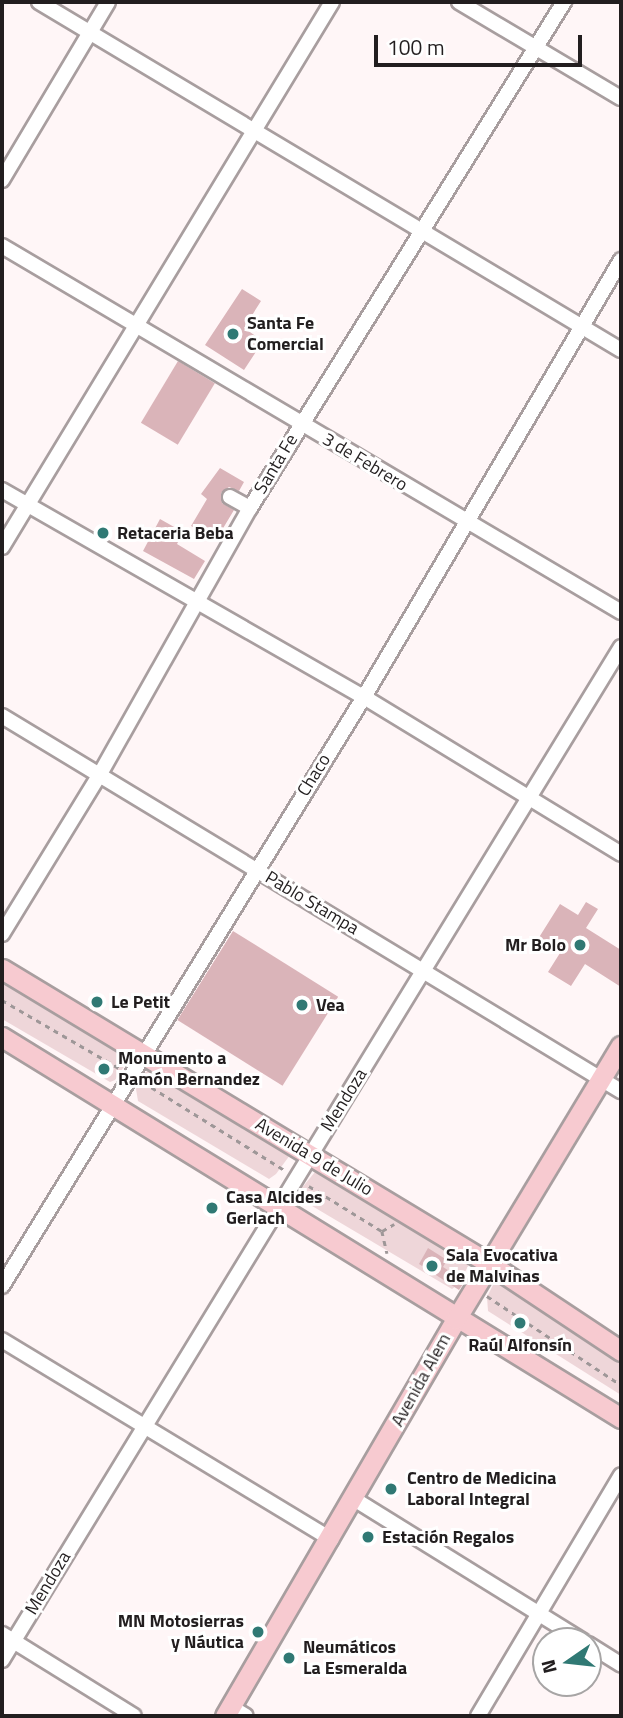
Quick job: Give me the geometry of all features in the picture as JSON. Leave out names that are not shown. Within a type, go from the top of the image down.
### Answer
[{"type":"main road","name":"Avenida 9 de Julio","points":[[2,969],[490,1264],[621,1351]]},
{"type":"main road","points":[[2,1037],[111,1106],[278,1204],[456,1318],[621,1418]]},
{"type":"main road","name":"Avenida Alem","points":[[234,1713],[456,1318],[621,1046]]},
{"type":"street","points":[[39,2],[621,350]]},
{"type":"street","points":[[2,180],[108,2]]},
{"type":"street","points":[[2,547],[332,2]]},
{"type":"street","points":[[459,2],[621,98]]},
{"type":"street","name":"Santa Fe","points":[[2,934],[100,774],[197,600],[240,507],[301,423],[425,232],[564,2]]},
{"type":"street","name":"3 de Febrero","points":[[2,246],[467,524],[621,612]]},
{"type":"street","name":"Chaco","points":[[2,1286],[255,869],[364,697],[621,260]]},
{"type":"street","points":[[2,490],[364,697],[621,854]]},
{"type":"street","name":"Mendoza","points":[[2,1660],[7,1638],[143,1425],[294,1177],[425,970],[621,647]]},
{"type":"street","name":"Pablo Stampa","points":[[2,716],[621,1091]]},
{"type":"street","points":[[2,1340],[331,1539]]},
{"type":"street","points":[[478,1716],[621,1475]]},
{"type":"street","points":[[355,1499],[561,1627]]},
{"type":"street","points":[[7,1638],[134,1716]]},
{"type":"street","points":[[602,1653],[621,1665]]},
{"type":"path","points":[[2,999],[130,1073],[382,1231],[388,1255]]},
{"type":"path","points":[[475,1288],[621,1385]]},
{"type":"shaded area","points":[[2,975],[124,1053],[125,1065],[115,1080],[110,1082],[2,1019]]},
{"type":"shaded area","points":[[156,1067],[285,1149],[290,1155],[276,1174],[269,1179],[138,1101],[136,1089],[144,1073]]},
{"type":"shaded area","points":[[323,1171],[470,1262],[459,1284],[452,1289],[302,1200],[301,1189],[315,1172]]},
{"type":"shaded area","points":[[504,1280],[621,1361],[621,1395],[488,1311],[487,1297],[495,1281]]},
{"type":"building","name":"Santa Fe Comercial","points":[[242,289],[261,301],[244,328],[263,341],[244,370],[205,345]]},
{"type":"building","points":[[178,361],[215,383],[178,445],[141,423]]},
{"type":"building","points":[[220,468],[244,482],[239,491],[229,487],[221,493],[222,503],[234,510],[216,540],[191,526],[207,499],[201,494]]},
{"type":"building","points":[[160,519],[183,532],[177,544],[205,561],[194,579],[143,551]]},
{"type":"building","name":"Mr Bolo","points":[[586,902],[598,909],[586,928],[621,950],[621,987],[585,964],[571,986],[548,972],[560,953],[538,939],[560,904],[578,915]]},
{"type":"building","points":[[233,931],[338,997],[283,1086],[177,1020]]},
{"type":"building","name":"Sala Evocativa de Malvinas","points":[[428,1248],[447,1260],[443,1267],[465,1281],[459,1290],[419,1264]]},
{"type":"place","name":"Santa Fe Comercial","points":[[233,334]]},
{"type":"place","name":"Retaceria Beba","points":[[103,533]]},
{"type":"place","name":"Mr Bolo","points":[[580,945]]},
{"type":"place","name":"Le Petit","points":[[97,1002]]},
{"type":"place","name":"Vea","points":[[302,1005]]},
{"type":"place","name":"Monumento a Ramón Bernandez","points":[[104,1069]]},
{"type":"place","name":"Casa Alcides Gerlach","points":[[212,1208]]},
{"type":"place","name":"Sala Evocativa de Malvinas","points":[[432,1266]]},
{"type":"place","name":"Raúl Alfonsín","points":[[520,1323]]},
{"type":"place","name":"Centro de Medicina Laboral Integral","points":[[391,1489]]},
{"type":"place","name":"Estación Regalos","points":[[368,1537]]},
{"type":"place","name":"MN Motosierras y Náutica","points":[[258,1632]]},
{"type":"place","name":"Neumáticos La Esmeralda","points":[[289,1658]]}]
